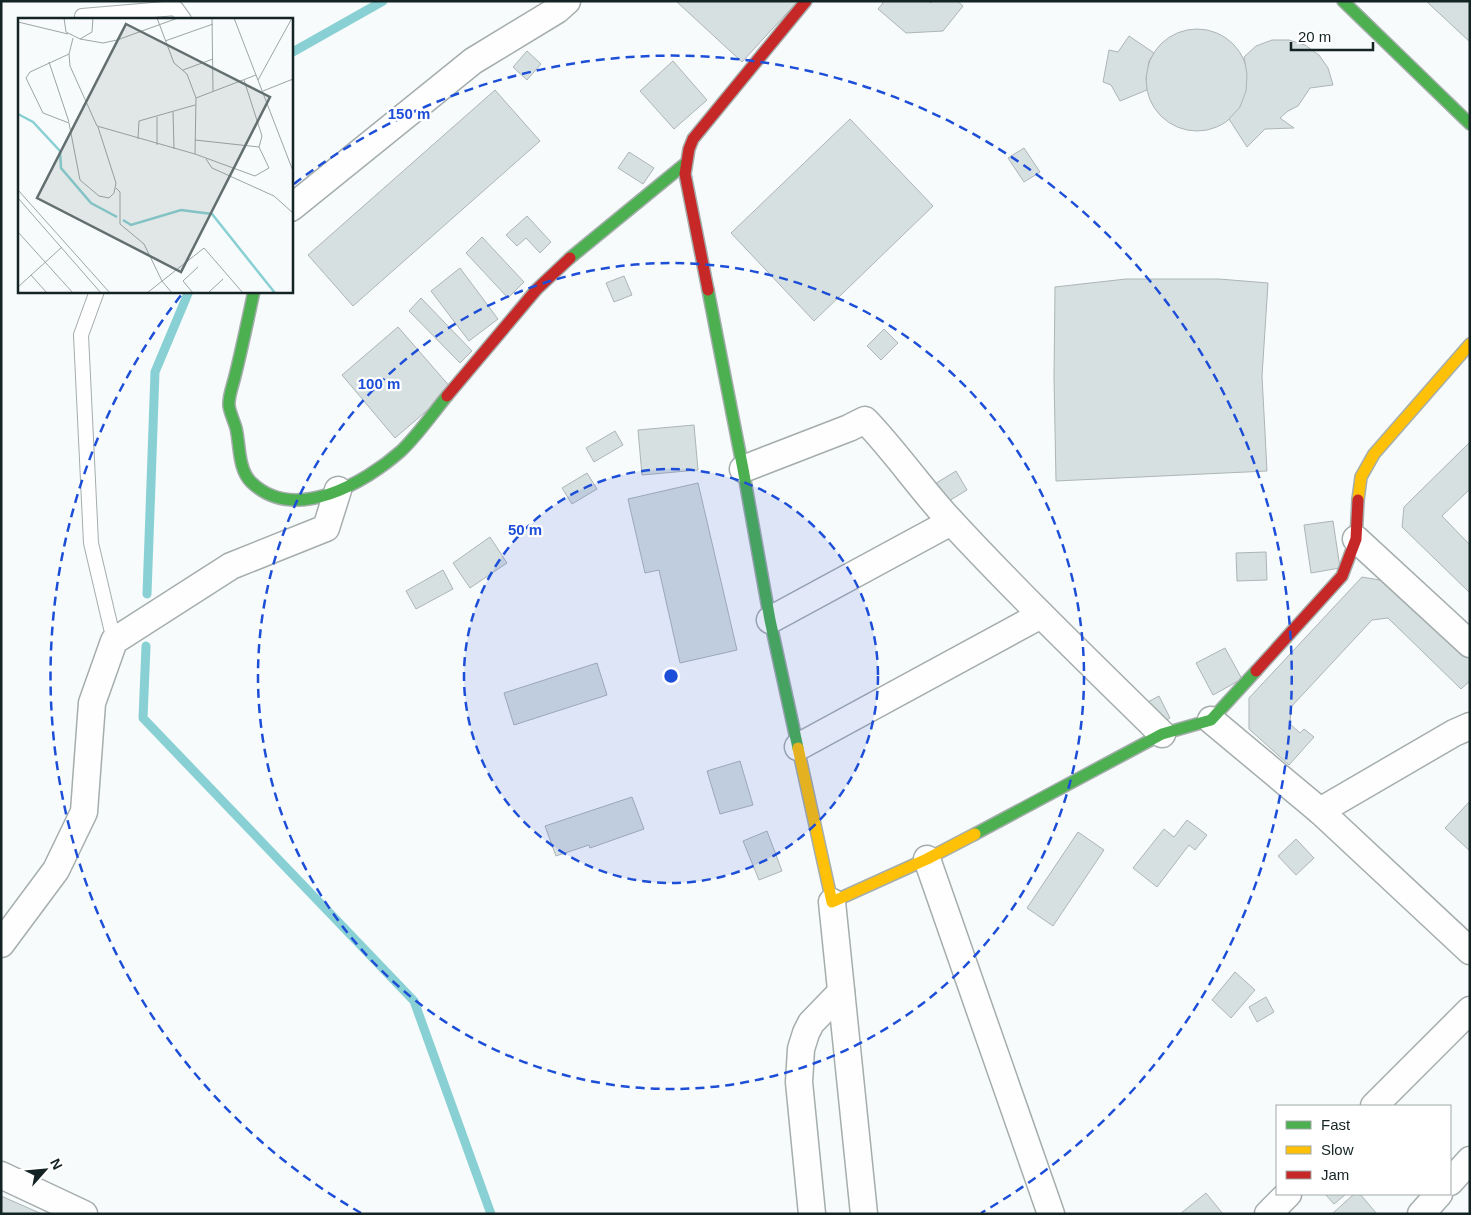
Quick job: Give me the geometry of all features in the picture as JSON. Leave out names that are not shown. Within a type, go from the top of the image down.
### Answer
[{"type":"street","points":[[292,207],[473,61],[557,10],[567,1]]},
{"type":"street","points":[[806,1],[693,139],[688,149],[686,174],[770,620],[832,902],[864,1214]]},
{"type":"street","points":[[1343,1],[1470,124]]},
{"type":"street","points":[[254,292],[229,405],[236,429],[242,466],[250,481],[266,493],[279,498],[297,500],[325,495],[351,486],[373,473],[402,450],[537,289],[571,258],[686,162]]},
{"type":"street","points":[[832,902],[927,859],[1162,734],[1211,720],[1342,576],[1356,539],[1357,506],[1361,477],[1374,454],[1470,344]]},
{"type":"street","points":[[743,469],[865,420],[883,439],[951,522],[1042,616],[1162,734]]},
{"type":"street","points":[[1,944],[56,870],[84,812],[92,703],[114,641],[231,566],[326,528],[338,490]]},
{"type":"street","points":[[770,620],[951,522]]},
{"type":"street","points":[[1356,539],[1470,644]]},
{"type":"street","points":[[798,747],[1042,616]]},
{"type":"street","points":[[1211,720],[1320,811],[1470,952]]},
{"type":"street","points":[[1320,811],[1470,726]]},
{"type":"street","points":[[927,859],[1051,1214]]},
{"type":"street","points":[[812,1214],[799,1082],[801,1049],[811,1023],[840,992]]},
{"type":"street","points":[[1375,1105],[1470,1010]]},
{"type":"street","points":[[1451,1181],[1470,1160]]},
{"type":"street","points":[[1,1175],[84,1214]]},
{"type":"street","points":[[1268,1214],[1287,1195]]},
{"type":"street","points":[[1421,1214],[1438,1195]]},
{"type":"lane","points":[[82,16],[176,8],[183,18]]},
{"type":"lane","points":[[97,292],[81,335],[91,543],[114,641]]},
{"type":"building","points":[[676,1],[798,1],[742,62]]},
{"type":"building","points":[[881,1],[928,1],[931,3],[932,1],[957,1],[963,6],[943,31],[906,33],[878,9],[883,3]]},
{"type":"building","points":[[1426,1],[1470,1],[1470,42]]},
{"type":"building","points":[[1197,29],[1216,33],[1233,44],[1244,61],[1248,80],[1244,99],[1233,116],[1216,127],[1197,131],[1178,127],[1161,116],[1150,99],[1146,80],[1150,61],[1161,44],[1178,33]]},
{"type":"building","points":[[1129,36],[1154,53],[1149,61],[1146,78],[1147,90],[1120,101],[1111,85],[1103,82],[1109,50],[1118,52]]},
{"type":"building","points":[[1272,40],[1289,40],[1305,45],[1319,55],[1328,68],[1333,85],[1310,88],[1298,106],[1280,118],[1294,128],[1265,129],[1247,147],[1229,119],[1240,107],[1246,91],[1247,74],[1244,57],[1256,46]]},
{"type":"building","points":[[527,51],[541,64],[527,80],[513,67]]},
{"type":"building","points":[[673,61],[707,100],[674,129],[640,91]]},
{"type":"building","points":[[495,90],[540,141],[353,306],[308,255]]},
{"type":"building","points":[[850,119],[933,206],[814,321],[731,233]]},
{"type":"building","points":[[1024,148],[1040,172],[1024,182],[1008,158]]},
{"type":"building","points":[[629,152],[654,168],[643,184],[618,168]]},
{"type":"building","points":[[527,216],[551,242],[540,253],[526,238],[517,246],[506,235]]},
{"type":"building","points":[[482,237],[524,282],[508,298],[466,253]]},
{"type":"building","points":[[460,268],[498,319],[469,341],[431,291]]},
{"type":"building","points":[[624,276],[632,295],[614,302],[606,283]]},
{"type":"building","points":[[1126,279],[1219,279],[1268,283],[1262,376],[1267,471],[1056,481],[1055,287]]},
{"type":"building","points":[[421,298],[472,351],[460,363],[409,311]]},
{"type":"building","points":[[398,327],[452,389],[395,438],[342,375]]},
{"type":"building","points":[[884,329],[898,343],[881,360],[867,346]]},
{"type":"building","points":[[694,425],[698,470],[642,475],[638,430]]},
{"type":"building","points":[[615,431],[623,445],[594,462],[586,448]]},
{"type":"building","points":[[1470,442],[1470,489],[1442,516],[1470,545],[1470,593],[1402,527],[1404,507]]},
{"type":"building","points":[[956,471],[967,490],[944,504],[933,485]]},
{"type":"building","points":[[587,473],[597,489],[572,504],[562,488]]},
{"type":"building","points":[[698,483],[737,650],[680,663],[659,570],[645,573],[628,499]]},
{"type":"building","points":[[1333,521],[1340,568],[1311,573],[1304,525]]},
{"type":"building","points":[[490,537],[507,563],[470,588],[453,563]]},
{"type":"building","points":[[1266,552],[1267,580],[1237,581],[1236,553]]},
{"type":"building","points":[[443,570],[453,589],[416,609],[406,591]]},
{"type":"building","points":[[1362,577],[1392,582],[1470,656],[1470,681],[1461,689],[1388,618],[1372,620],[1291,707],[1290,724],[1300,733],[1304,729],[1314,737],[1289,765],[1249,729],[1249,698]]},
{"type":"building","points":[[1225,648],[1242,679],[1213,695],[1196,663]]},
{"type":"building","points":[[597,663],[607,695],[514,725],[504,693]]},
{"type":"building","points":[[1159,696],[1170,718],[1156,726],[1144,704]]},
{"type":"building","points":[[740,761],[753,805],[720,814],[707,771]]},
{"type":"building","points":[[632,797],[644,829],[590,848],[589,845],[556,856],[545,826]]},
{"type":"building","points":[[1470,801],[1470,851],[1445,828]]},
{"type":"building","points":[[1187,820],[1207,835],[1195,850],[1189,845],[1157,887],[1133,868],[1164,829],[1174,837]]},
{"type":"building","points":[[767,831],[782,871],[759,880],[743,841]]},
{"type":"building","points":[[1078,832],[1104,850],[1053,926],[1027,908]]},
{"type":"building","points":[[1296,839],[1314,858],[1296,875],[1278,856]]},
{"type":"building","points":[[1235,972],[1255,990],[1231,1018],[1212,1000]]},
{"type":"building","points":[[1266,997],[1274,1012],[1257,1022],[1249,1007]]},
{"type":"building","points":[[1206,1193],[1223,1214],[1180,1214]]},
{"type":"building","points":[[1326,1195],[1345,1195],[1334,1204]]},
{"type":"building","points":[[1353,1195],[1361,1195],[1377,1214],[1332,1214]]},
{"type":"building","points":[[1,1196],[42,1214],[1,1214]]},
{"type":"waterway","points":[[292,52],[383,1]]},
{"type":"waterway","points":[[147,594],[155,372],[189,292]]},
{"type":"waterway","points":[[146,646],[143,718],[414,1001],[491,1214]]},
{"type":"traffic: fast","points":[[1343,1],[1470,124]]},
{"type":"traffic: fast","points":[[570,258],[686,163]]},
{"type":"traffic: fast","points":[[708,290],[770,620],[798,748]]},
{"type":"traffic: fast","points":[[254,292],[229,406],[236,428],[240,456],[247,477],[268,494],[288,499],[308,499],[329,494],[349,486],[386,463],[401,451],[447,396]]},
{"type":"traffic: fast","points":[[975,834],[1162,734],[1211,720],[1256,671]]},
{"type":"traffic: slow","points":[[1358,500],[1361,477],[1374,454],[1470,344]]},
{"type":"traffic: slow","points":[[798,748],[832,902],[927,859],[975,834]]},
{"type":"traffic: jam","points":[[708,290],[685,174],[689,149],[693,139],[806,1]]},
{"type":"traffic: jam","points":[[447,396],[537,289],[570,258]]},
{"type":"traffic: jam","points":[[1256,671],[1342,576],[1356,539],[1358,500]]}]
